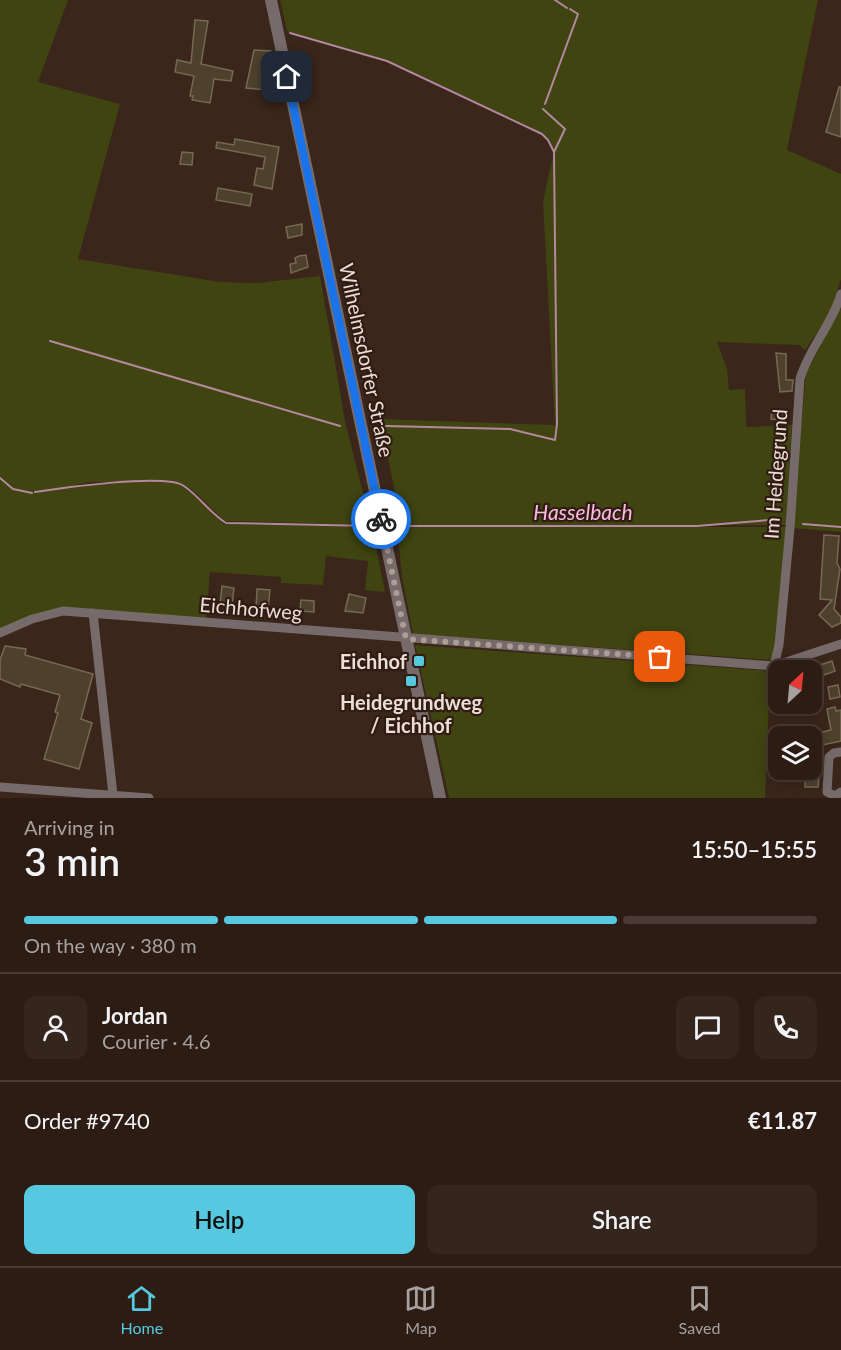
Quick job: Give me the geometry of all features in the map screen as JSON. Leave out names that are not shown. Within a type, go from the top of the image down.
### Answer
[{"type":"street","name":"Wilhelmsdorfer Straße","points":[[271,0],[440,798]]},
{"type":"street","name":"Im Heidegrund","points":[[775,660],[786,563],[800,379],[804,363],[836,310],[841,294]]},
{"type":"street","name":"Eichhofweg","points":[[0,633],[53,613],[93,613],[768,666]]},
{"type":"street","points":[[93,613],[113,795]]},
{"type":"street","points":[[792,660],[841,644]]},
{"type":"street","points":[[841,753],[834,753],[829,757],[827,792],[835,796],[841,792]]},
{"type":"street","points":[[0,786],[149,798]]},
{"type":"green space","points":[[0,0],[68,0],[38,82],[120,104],[78,259],[220,282],[257,283],[320,276],[345,421],[371,525],[225,521],[190,488],[177,482],[159,482],[184,487],[224,524],[372,527],[385,592],[365,590],[368,561],[326,556],[323,585],[281,583],[281,577],[210,572],[206,619],[61,608],[0,629]],"holes":[[[90,482],[132,482],[87,485],[33,493]]]},
{"type":"green space","points":[[280,0],[818,0],[787,150],[841,174],[841,279],[830,314],[805,350],[799,345],[717,342],[727,369],[729,390],[745,389],[746,427],[792,425],[786,525],[397,525],[397,502],[380,419],[555,425],[543,201],[554,152],[549,139],[542,133],[388,60],[287,31]]},
{"type":"green space","points":[[841,307],[841,532],[792,528],[806,374]]},
{"type":"green space","points":[[397,527],[786,527],[774,655],[770,660],[413,634],[402,576]]},
{"type":"green space","points":[[415,645],[768,671],[765,798],[449,798]]},
{"type":"building","points":[[195,20],[208,21],[201,64],[233,71],[231,81],[214,79],[210,103],[192,100],[193,96],[190,96],[194,76],[175,72],[177,60],[191,63]]},
{"type":"building","points":[[254,50],[271,51],[266,90],[246,88]]},
{"type":"building","points":[[839,87],[841,87],[841,137],[826,132]]},
{"type":"building","points":[[235,139],[279,147],[272,189],[254,185],[257,168],[263,169],[265,157],[216,148],[217,142],[234,145]]},
{"type":"building","points":[[182,152],[193,153],[192,165],[180,164]]},
{"type":"building","points":[[218,188],[252,194],[250,206],[216,200]]},
{"type":"building","points":[[302,224],[302,235],[288,238],[286,227]]},
{"type":"building","points":[[306,255],[308,267],[291,273],[290,264],[296,263],[295,258]]},
{"type":"building","points":[[776,353],[786,354],[786,380],[793,380],[792,391],[780,392]]},
{"type":"building","points":[[772,410],[783,411],[782,420],[771,419]]},
{"type":"building","points":[[824,535],[839,536],[837,563],[840,569],[834,609],[841,617],[841,623],[832,627],[819,615],[832,600],[820,599]]},
{"type":"building","points":[[222,586],[234,588],[232,606],[220,605]]},
{"type":"building","points":[[257,589],[270,590],[268,609],[256,608]]},
{"type":"building","points":[[349,594],[366,598],[363,613],[345,611]]},
{"type":"building","points":[[301,600],[314,601],[314,612],[300,611]]},
{"type":"building","points":[[5,646],[26,649],[25,655],[93,674],[81,719],[92,723],[79,769],[44,759],[58,713],[55,712],[60,695],[21,684],[20,687],[0,679],[0,660]]},
{"type":"building","points":[[832,661],[835,671],[824,675],[822,664]]},
{"type":"building","points":[[838,685],[840,697],[830,699],[828,687]]},
{"type":"building","points":[[835,707],[836,711],[841,710],[841,741],[822,745],[822,732],[831,730],[827,709]]},
{"type":"building","points":[[805,780],[819,780],[818,787],[805,787]]},
{"type":"waterway","points":[[555,0],[567,8]]},
{"type":"waterway","points":[[545,104],[578,14],[570,9]]},
{"type":"waterway","points":[[290,33],[387,61],[542,134],[554,152],[557,424],[555,440],[510,429],[386,426]]},
{"type":"waterway","points":[[543,109],[565,129],[554,152]]},
{"type":"waterway","points":[[50,341],[340,426]]},
{"type":"waterway","name":"Hasselbach","points":[[0,478],[13,489],[32,493]]},
{"type":"waterway","name":"Hasselbach","points":[[35,492],[136,481],[173,482],[184,486],[226,523],[372,526]]},
{"type":"waterway","name":"Hasselbach","points":[[397,526],[697,526],[769,520]]},
{"type":"waterway","name":"Hasselbach","points":[[803,524],[841,527]]},
{"type":"way so far","points":[[381,519],[406,639],[660,657]]},
{"type":"place","name":"Eichhof","points":[[419,661]]},
{"type":"place","name":"Heidegrundweg / Eichhof","points":[[411,681]]},
{"type":"route","points":[[287,77],[381,519]]}]
